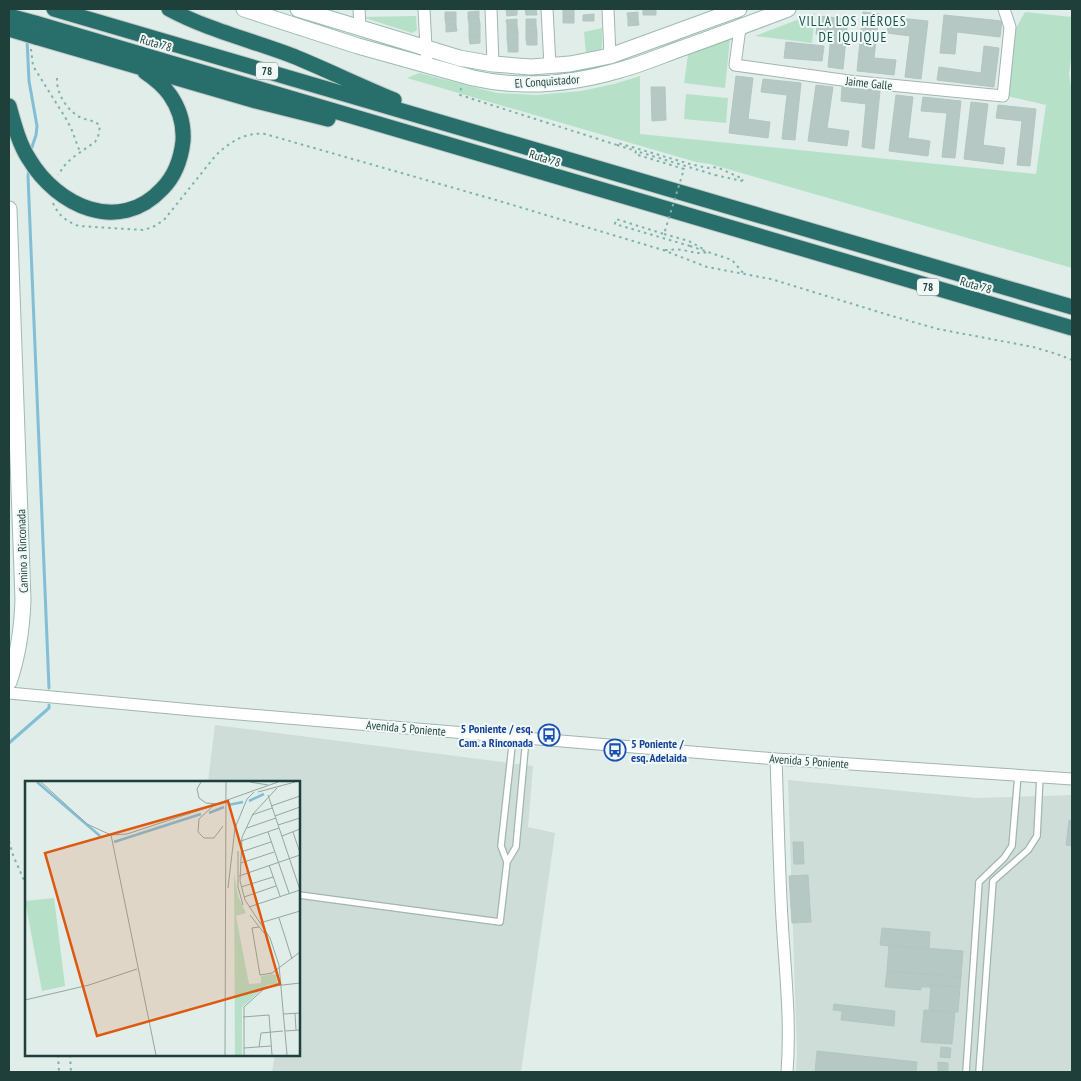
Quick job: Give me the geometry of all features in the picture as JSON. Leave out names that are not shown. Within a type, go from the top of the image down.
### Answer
[{"type":"highway","name":"Ruta 78","points":[[54,9],[1072,308]]},
{"type":"highway","points":[[168,9],[208,27],[292,56],[479,134]]},
{"type":"highway","name":"Ruta 78","points":[[9,16],[34,36],[434,140],[677,214],[1072,328]]},
{"type":"highway","points":[[9,29],[256,101],[383,132],[434,140]]},
{"type":"highway","points":[[9,106],[23,148],[52,193],[82,207],[100,211],[117,212],[133,208],[150,200],[170,180],[177,166],[182,146],[182,127],[179,112],[169,94],[144,71],[132,65]]},
{"type":"main road","name":"El Conquistador","points":[[244,9],[426,66],[489,82],[526,84],[556,83],[591,78],[621,70],[788,9]]},
{"type":"main road","name":"El Conquistador","points":[[301,9],[459,58],[512,66],[550,66],[610,56],[720,12],[739,9]]},
{"type":"main road","name":"Camino a Rinconada","points":[[9,209],[23,600],[20,635],[9,682]]},
{"type":"street","points":[[359,9],[360,28]]},
{"type":"street","points":[[424,9],[426,66]]},
{"type":"street","points":[[491,9],[493,64]]},
{"type":"street","points":[[547,9],[550,66]]},
{"type":"street","points":[[608,9],[610,56]]},
{"type":"street","name":"Jaime Galle","points":[[733,30],[735,66],[849,81],[1003,96],[1010,27],[1004,9]]},
{"type":"street","points":[[720,12],[733,30]]},
{"type":"street","name":"Avenida 5 Poniente","points":[[9,693],[202,712],[776,759],[1072,778]]},
{"type":"street","points":[[776,759],[782,920],[788,1004],[787,1072]]},
{"type":"lane","points":[[507,862],[501,846],[513,737]]},
{"type":"lane","points":[[300,896],[500,922],[507,862],[516,847],[526,738]]},
{"type":"lane","points":[[966,1072],[979,882],[1004,858],[1012,846],[1018,775]]},
{"type":"lane","points":[[979,1072],[993,881],[1028,850],[1037,836],[1040,776]]},
{"type":"path","points":[[34,36],[31,56],[33,66],[65,117],[80,152]]},
{"type":"path","points":[[464,76],[460,95],[618,145],[715,175],[742,182],[742,179],[719,168],[708,168],[690,164],[618,143],[618,145]]},
{"type":"path","points":[[57,78],[57,85],[64,102],[78,116],[96,122],[100,126],[97,140],[64,166],[58,175],[52,193],[56,210],[73,224],[88,227],[143,230],[153,228],[164,220],[223,148],[244,136],[265,134],[664,250],[707,267],[786,283],[863,308],[938,329],[1033,347],[1072,360]]},
{"type":"path","points":[[636,150],[635,154],[684,168],[664,234]]},
{"type":"path","points":[[707,252],[689,242],[616,219],[615,224],[732,260],[744,274]]},
{"type":"path","points":[[664,250],[682,250],[703,254],[707,252]]},
{"type":"path","points":[[9,841],[25,883]]},
{"type":"path","points":[[58,1056],[59,1072]]},
{"type":"path","points":[[70,1056],[71,1072]]},
{"type":"shaded area","points":[[215,725],[533,766],[528,827],[555,833],[521,1072],[272,1072],[275,1056],[300,1056],[300,781],[208,781]]},
{"type":"shaded area","points":[[788,780],[977,798],[1072,795],[1072,1072],[796,1072],[797,1053]]},
{"type":"green space","points":[[1025,12],[1072,17],[1072,51],[1069,74],[1072,93],[1072,268],[407,78],[419,73],[497,93],[537,95],[581,91],[640,76],[640,134],[1036,174],[1046,105],[1007,96],[1016,28]]},
{"type":"green space","points":[[815,13],[812,43],[755,36]]},
{"type":"green space","points":[[416,16],[417,30],[412,33],[362,17]]},
{"type":"green space","points":[[602,28],[602,49],[586,53],[584,32]]},
{"type":"green space","points":[[730,39],[725,88],[684,83],[688,55]]},
{"type":"green space","points":[[686,94],[728,98],[726,123],[684,119]]},
{"type":"building","points":[[506,9],[517,9],[517,15],[507,16]]},
{"type":"building","points":[[525,9],[536,9],[537,15],[526,15]]},
{"type":"building","points":[[643,9],[656,9],[656,15],[643,15]]},
{"type":"building","points":[[563,10],[574,10],[574,16],[563,17]]},
{"type":"building","points":[[479,11],[479,18],[468,18],[468,12]]},
{"type":"building","points":[[445,12],[456,12],[456,18],[445,19]]},
{"type":"building","points":[[638,12],[638,19],[628,19],[627,13]]},
{"type":"building","points":[[863,12],[879,14],[874,58],[896,60],[894,75],[857,71]]},
{"type":"building","points":[[594,14],[594,21],[583,21],[583,15]]},
{"type":"building","points":[[944,15],[1002,21],[1000,37],[957,32],[955,54],[940,53]]},
{"type":"building","points":[[574,16],[574,23],[563,23],[563,17]]},
{"type":"building","points":[[818,16],[848,19],[843,69],[828,67],[831,35],[816,34]]},
{"type":"building","points":[[889,17],[928,21],[921,79],[905,77],[910,36],[887,33]]},
{"type":"building","points":[[456,18],[456,25],[446,25],[445,19]]},
{"type":"building","points":[[468,18],[479,18],[480,24],[469,24]]},
{"type":"building","points":[[517,19],[517,26],[507,26],[506,20]]},
{"type":"building","points":[[526,19],[536,19],[536,25],[526,26]]},
{"type":"building","points":[[628,19],[638,19],[639,25],[628,26]]},
{"type":"building","points":[[469,24],[480,24],[480,30],[469,31]]},
{"type":"building","points":[[446,25],[456,25],[457,31],[446,32]]},
{"type":"building","points":[[536,25],[537,32],[526,32],[526,26]]},
{"type":"building","points":[[507,26],[517,26],[518,32],[507,33]]},
{"type":"building","points":[[480,30],[480,37],[469,37],[469,31]]},
{"type":"building","points":[[518,32],[518,39],[507,39],[507,33]]},
{"type":"building","points":[[526,32],[537,32],[537,38],[526,39]]},
{"type":"building","points":[[469,37],[480,37],[480,43],[470,44]]},
{"type":"building","points":[[537,38],[537,45],[527,45],[526,39]]},
{"type":"building","points":[[507,39],[518,39],[518,45],[508,46]]},
{"type":"building","points":[[786,42],[824,46],[822,61],[784,58]]},
{"type":"building","points":[[518,45],[518,52],[508,52],[508,46]]},
{"type":"building","points":[[984,46],[999,48],[994,87],[937,80],[939,67],[981,73]]},
{"type":"building","points":[[736,76],[753,78],[748,119],[770,122],[768,138],[729,133]]},
{"type":"building","points":[[763,79],[801,83],[795,140],[782,139],[787,95],[761,92]]},
{"type":"building","points":[[816,85],[833,87],[827,128],[849,131],[847,146],[808,141]]},
{"type":"building","points":[[651,87],[665,87],[666,120],[652,121]]},
{"type":"building","points":[[842,87],[880,91],[874,149],[862,147],[866,104],[841,101]]},
{"type":"building","points":[[896,95],[913,97],[908,138],[930,141],[928,156],[889,151]]},
{"type":"building","points":[[923,97],[961,101],[955,158],[942,157],[947,113],[921,111]]},
{"type":"building","points":[[971,102],[988,104],[983,145],[1005,148],[1003,164],[964,159]]},
{"type":"building","points":[[998,105],[1036,109],[1030,166],[1017,165],[1022,121],[996,118]]},
{"type":"building","points":[[1069,820],[1072,821],[1072,846],[1066,845]]},
{"type":"building","points":[[793,842],[803,842],[804,864],[794,864]]},
{"type":"building","points":[[808,875],[811,922],[792,923],[789,876]]},
{"type":"building","points":[[882,928],[930,932],[929,949],[880,945]]},
{"type":"building","points":[[889,945],[963,951],[961,977],[887,971]]},
{"type":"building","points":[[887,971],[961,977],[960,987],[931,985],[931,987],[921,987],[921,990],[885,987]]},
{"type":"building","points":[[931,985],[960,987],[958,1012],[929,1010]]},
{"type":"building","points":[[834,1004],[895,1011],[894,1026],[841,1020],[842,1011],[833,1010]]},
{"type":"building","points":[[924,1010],[955,1012],[952,1044],[921,1042]]},
{"type":"building","points":[[941,1047],[951,1048],[950,1058],[940,1057]]},
{"type":"building","points":[[817,1051],[917,1062],[916,1072],[815,1072]]},
{"type":"building","points":[[938,1062],[948,1063],[948,1072],[938,1072]]},
{"type":"waterway","points":[[27,39],[29,81],[37,126],[31,150]]},
{"type":"waterway","points":[[29,169],[49,688]]},
{"type":"waterway","points":[[9,743],[49,708],[49,705]]},
{"type":"place","name":"5 Poniente / esq. Cam. a Rinconada","points":[[549,735]]},
{"type":"place","name":"5 Poniente / esq. Adelaida","points":[[615,750]]},
{"type":"district","name":"VILLA LOS HÉROES DE IQUIQUE","points":[[853,30]]}]
